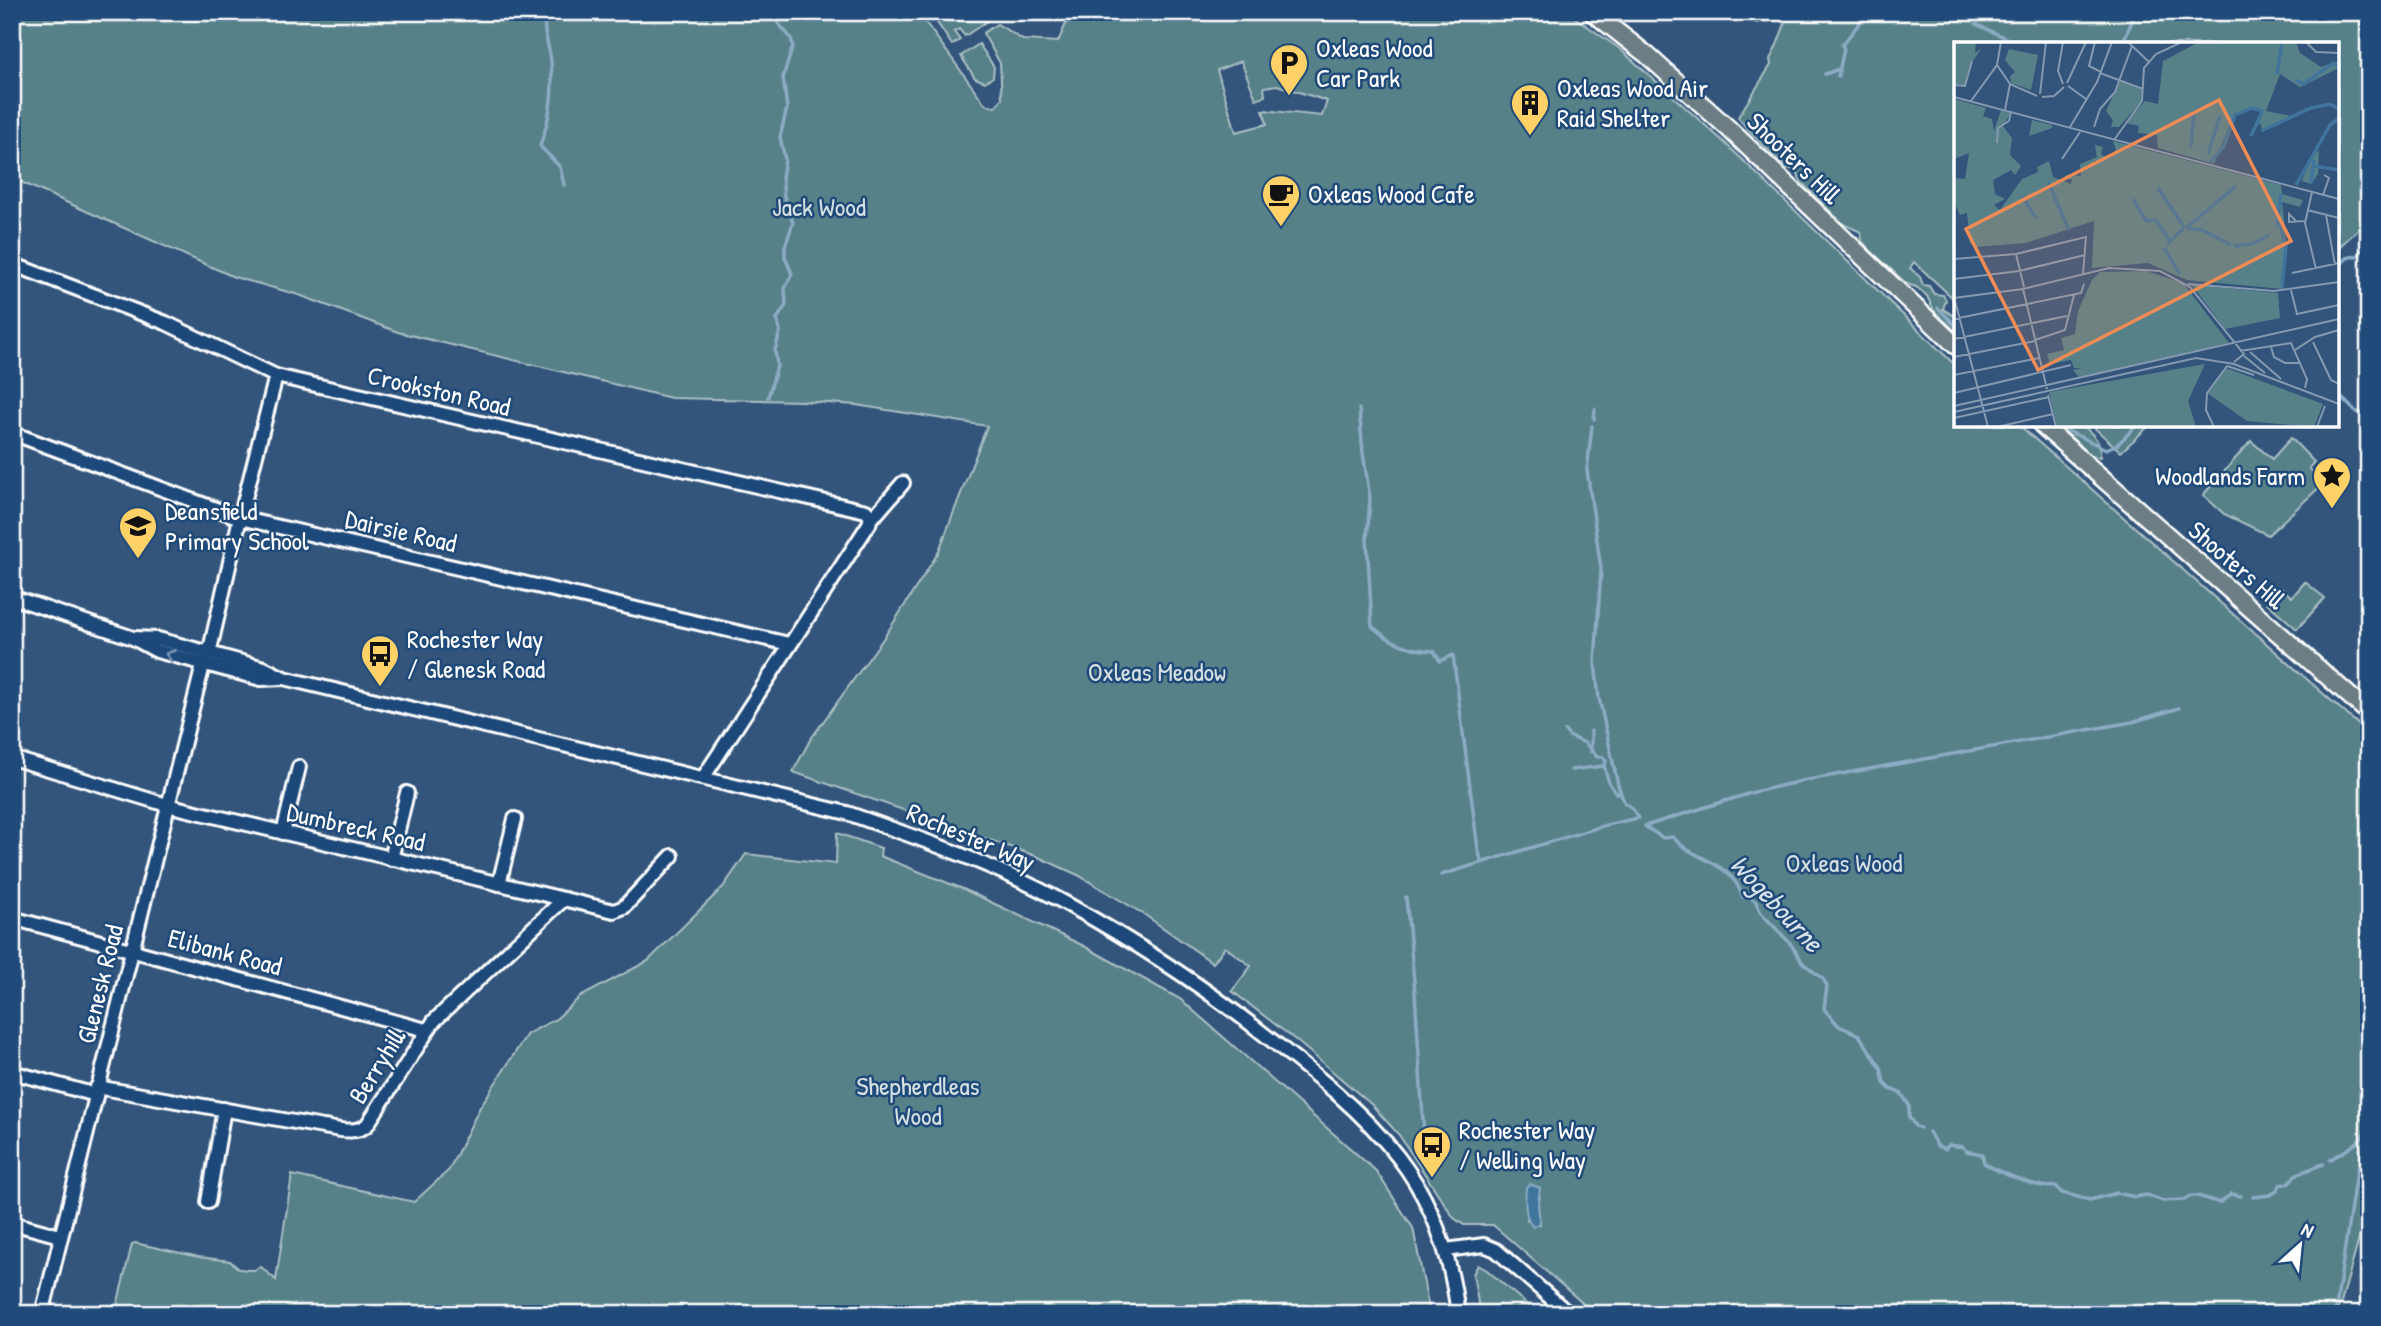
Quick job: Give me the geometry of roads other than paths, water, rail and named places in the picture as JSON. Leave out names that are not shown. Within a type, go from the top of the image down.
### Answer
[{"type":"main road","name":"Shooters Hill","points":[[1592,12],[1647,55],[1728,128],[1954,344]]},
{"type":"main road","name":"Shooters Hill","points":[[2044,427],[2369,713]]},
{"type":"street","name":"Crookston Road","points":[[12,264],[166,323],[276,376],[866,512],[871,517]]},
{"type":"street","name":"Glenesk Road","points":[[42,1314],[276,376]]},
{"type":"street","name":"Dairsie Road","points":[[12,433],[240,517],[789,644]]},
{"type":"street","points":[[703,778],[869,524],[871,517],[903,483]]},
{"type":"street","name":"Rochester Way","points":[[12,597],[133,638],[156,651],[206,659],[261,679],[284,678],[847,813],[917,837],[1066,904],[1189,977],[1290,1054],[1365,1121],[1398,1157],[1415,1183],[1446,1250],[1454,1280],[1458,1314]]},
{"type":"street","name":"Dumbreck Road","points":[[12,758],[167,805],[614,911],[619,910],[672,856]]},
{"type":"street","points":[[283,833],[299,767]]},
{"type":"street","points":[[391,859],[407,793]]},
{"type":"street","points":[[499,884],[515,819]]},
{"type":"street","name":"Berryhill","points":[[12,1072],[97,1091],[224,1109],[323,1127],[360,1130],[367,1125],[426,1030],[564,899]]},
{"type":"street","name":"Elibank Road","points":[[12,918],[426,1030]]},
{"type":"street","points":[[208,1202],[224,1109]]},
{"type":"street","points":[[12,1223],[60,1236]]},
{"type":"street","points":[[1446,1250],[1484,1245],[1496,1250],[1569,1314]]},
{"type":"water","points":[[1530,1184],[1540,1188],[1540,1223],[1533,1227],[1526,1209],[1526,1187]]},
{"type":"waterway","points":[[547,12],[545,24],[552,73],[551,94],[549,115],[540,146],[560,167],[564,185]]},
{"type":"waterway","points":[[768,397],[777,366],[775,351],[780,331],[777,319],[786,305],[785,288],[792,274],[785,257],[785,246],[793,223],[784,196],[782,177],[785,160],[780,137],[787,108],[783,77],[793,46],[791,38],[778,23],[776,12]]},
{"type":"waterway","points":[[1838,76],[1844,49],[1842,45],[1862,20],[1879,12]]},
{"type":"waterway","points":[[2123,42],[2136,12]]},
{"type":"waterway","points":[[1976,24],[2008,39]]},
{"type":"waterway","points":[[1825,74],[1839,69]]},
{"type":"waterway","points":[[2339,266],[2347,258],[2359,255],[2369,240]]},
{"type":"waterway","points":[[1938,308],[1954,324]]},
{"type":"waterway","points":[[2339,395],[2355,411],[2369,416]]},
{"type":"waterway","points":[[1359,409],[1370,498],[1367,539],[1372,626],[1401,644],[1434,651],[1440,661],[1453,655],[1482,863]]},
{"type":"waterway","name":"Wogebourne","points":[[1594,419],[1595,409]]},
{"type":"waterway","name":"Wogebourne","points":[[1592,426],[1587,470],[1601,569],[1595,663],[1599,698],[1618,785],[1624,802],[1639,818]]},
{"type":"waterway","points":[[2063,427],[2106,449],[2118,444],[2135,427]]},
{"type":"waterway","points":[[1645,826],[1754,792],[1802,781],[2132,722],[2179,708]]},
{"type":"waterway","points":[[1565,731],[1569,736],[1585,743],[1597,757],[1603,757],[1609,783],[1616,793],[1620,792]]},
{"type":"waterway","points":[[1591,731],[1591,752]]},
{"type":"waterway","points":[[1571,770],[1604,766]]},
{"type":"waterway","points":[[1441,875],[1606,825],[1638,818]]},
{"type":"waterway","name":"Wogebourne","points":[[1646,827],[1663,838],[1673,837],[1690,851],[1720,867],[1737,884],[1743,897],[1750,897],[1756,902],[1761,913],[1790,943],[1803,963],[1823,979],[1827,986],[1824,1009],[1839,1026],[1859,1035],[1881,1068],[1884,1083],[1890,1089],[1901,1093],[1909,1105],[1909,1117],[1915,1126],[1920,1128]]},
{"type":"waterway","points":[[1406,897],[1425,1151]]},
{"type":"waterway","points":[[2335,1314],[2354,1186],[2368,1129]]},
{"type":"waterway","name":"Wogebourne","points":[[1929,1132],[1937,1146],[1945,1149],[1949,1145],[1963,1147],[1966,1151],[1982,1154],[1984,1163],[2008,1175],[2041,1186],[2056,1186],[2062,1193],[2090,1200],[2117,1193],[2135,1197],[2147,1195],[2163,1201],[2198,1196],[2220,1203],[2231,1194],[2241,1196]]},
{"type":"waterway","name":"Wogebourne","points":[[2330,1160],[2354,1145],[2366,1132]]},
{"type":"waterway","name":"Wogebourne","points":[[2253,1197],[2270,1195],[2277,1191],[2280,1185],[2289,1183],[2295,1175],[2323,1164]]},
{"type":"place","name":"Oxleas Wood Car Park","points":[[1289,97]]},
{"type":"place","name":"Oxleas Wood Air Raid Shelter","points":[[1530,137]]},
{"type":"place","name":"Oxleas Wood Cafe","points":[[1281,228]]},
{"type":"place","name":"Woodlands Farm","points":[[2332,510]]},
{"type":"place","name":"Deansfield Primary School","points":[[138,560]]},
{"type":"place","name":"Rochester Way / Glenesk Road","points":[[380,688]]},
{"type":"place","name":"Rochester Way / Welling Way","points":[[1432,1179]]},
{"type":"park label","name":"Jack Wood","points":[[819,207]]},
{"type":"park label","name":"Oxleas Meadow","points":[[1157,672]]},
{"type":"park label","name":"Oxleas Wood","points":[[1844,863]]},
{"type":"park label","name":"Shepherdleas Wood","points":[[918,1101]]}]
